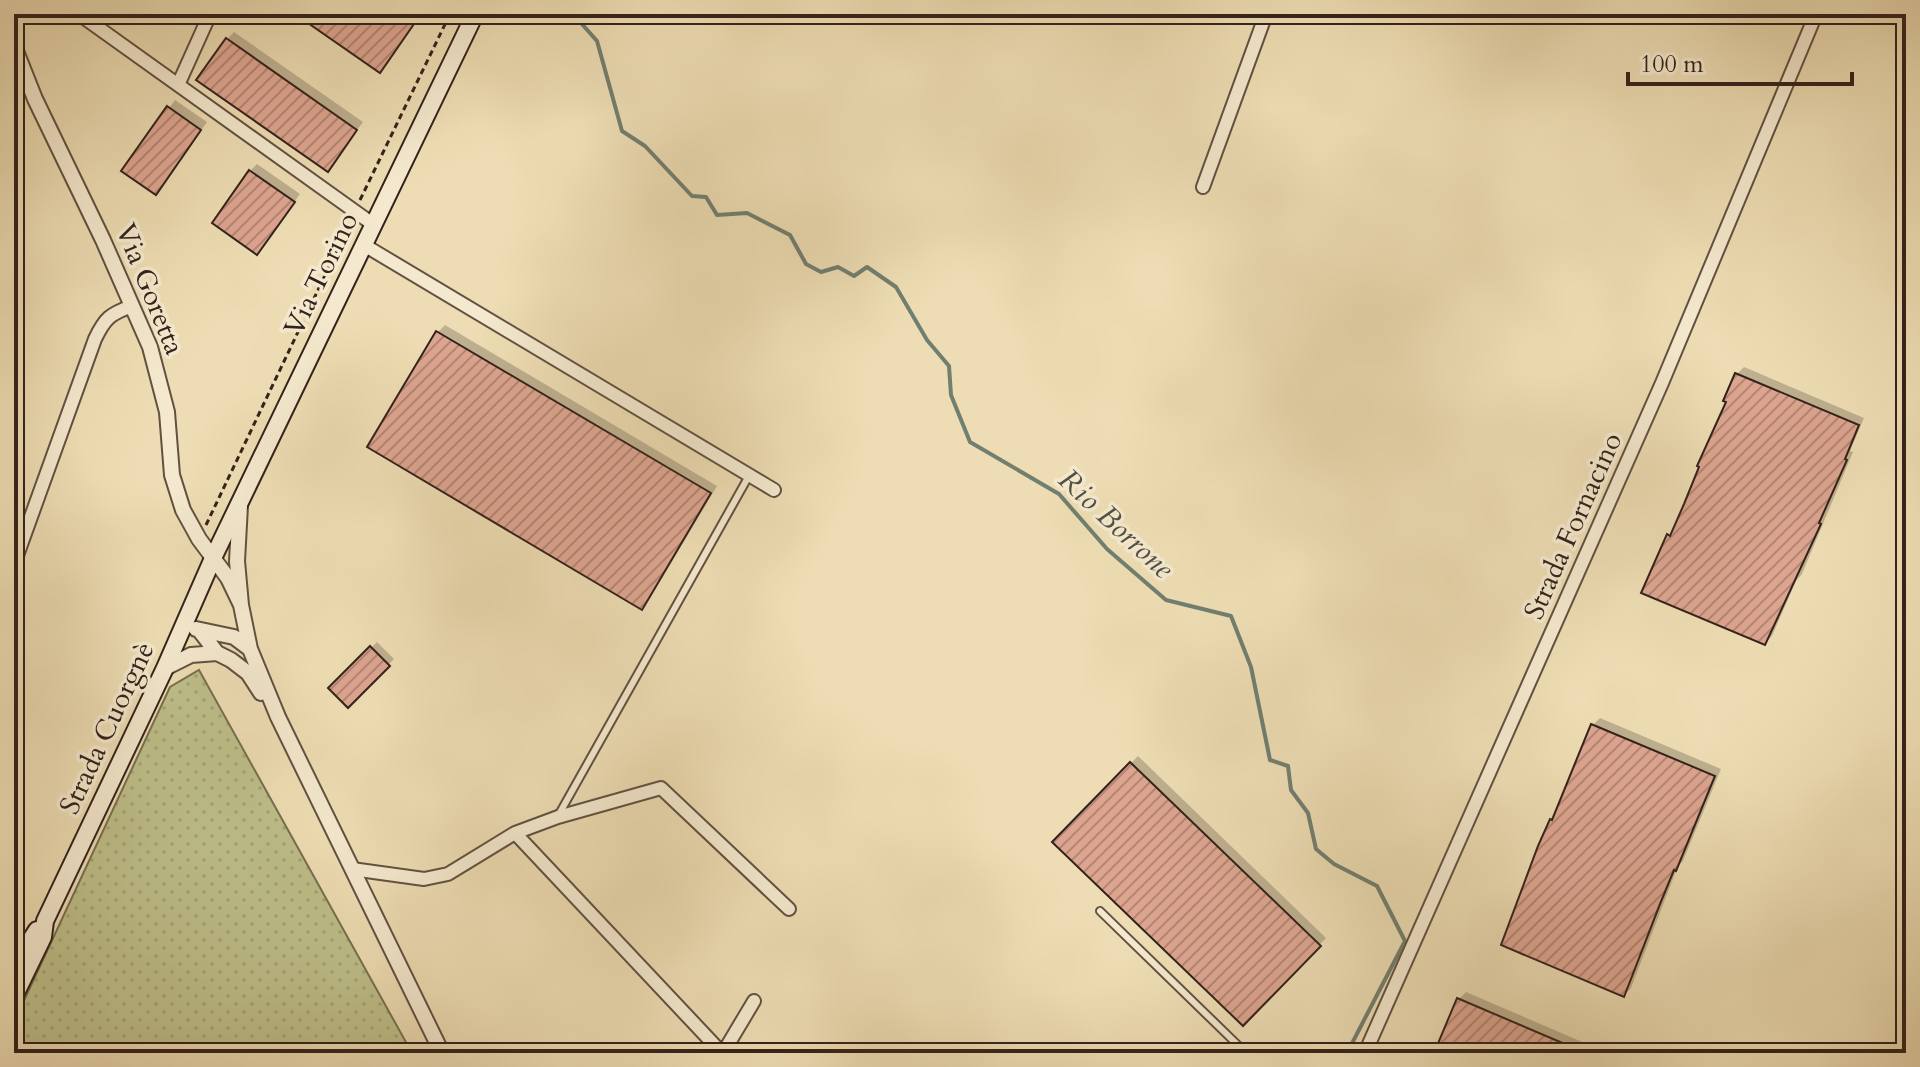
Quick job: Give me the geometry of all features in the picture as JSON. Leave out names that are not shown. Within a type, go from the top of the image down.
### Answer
[{"type":"main road","name":"Via Torino","points":[[214,556],[475,14]]},
{"type":"main road","name":"Strada Cuorgnè","points":[[14,966],[45,921],[165,668],[192,628],[214,556]]},
{"type":"main road","name":"Strada Cuorgnè","points":[[14,997],[43,937],[45,921]]},
{"type":"street","points":[[79,14],[374,225]]},
{"type":"street","points":[[178,85],[210,14]]},
{"type":"street","points":[[1203,187],[1266,14]]},
{"type":"street","name":"Strada Fornacino","points":[[1365,1053],[1662,383],[1816,14]]},
{"type":"street","name":"Via Goretta","points":[[14,46],[35,99],[150,347],[167,412],[172,475],[183,510],[199,539],[214,556],[241,605]]},
{"type":"street","points":[[364,245],[774,490]]},
{"type":"street","points":[[14,564],[99,330],[104,320],[132,306]]},
{"type":"street","points":[[241,501],[237,561],[241,605],[250,649],[278,717],[442,1053]]},
{"type":"street","points":[[192,628],[234,637],[250,649]]},
{"type":"street","points":[[192,628],[217,653],[248,673],[278,717]]},
{"type":"street","points":[[165,668],[191,655],[217,653]]},
{"type":"street","points":[[352,869],[424,879],[448,874],[515,833],[558,817],[661,788],[789,909]]},
{"type":"street","points":[[515,833],[723,1053],[754,1001]]},
{"type":"lane","points":[[558,817],[750,474]]},
{"type":"lane","points":[[1100,911],[1246,1053]]},
{"type":"path","points":[[199,539],[450,14]]},
{"type":"green space","points":[[199,670],[412,1053],[14,1053],[14,1022],[170,687]]},
{"type":"building","points":[[295,14],[406,14],[416,21],[380,73]]},
{"type":"building","points":[[226,38],[357,130],[328,172],[196,80]]},
{"type":"building","points":[[167,106],[201,130],[156,195],[121,171]]},
{"type":"building","points":[[249,170],[295,202],[257,255],[212,223]]},
{"type":"building","points":[[436,331],[711,493],[642,610],[367,447]]},
{"type":"building","points":[[1735,373],[1859,425],[1821,524],[1765,645],[1641,593],[1684,504]]},
{"type":"building","points":[[370,646],[390,666],[348,708],[328,688]]},
{"type":"building","points":[[1591,724],[1715,776],[1624,997],[1501,945],[1538,846],[1552,820]]},
{"type":"building","points":[[1130,762],[1321,946],[1243,1026],[1052,842]]},
{"type":"building","points":[[1457,998],[1586,1053],[1434,1053]]},
{"type":"waterway","name":"Rio Borrone","points":[[573,14],[597,41],[622,131],[645,146],[692,196],[706,197],[717,215],[747,213],[790,235],[806,264],[821,272],[838,267],[854,276],[867,267],[896,287],[927,340],[949,366],[951,395],[970,442],[1059,494],[1107,549],[1166,600],[1231,616],[1251,667],[1270,760],[1288,766],[1291,790],[1308,813],[1316,849],[1334,864],[1377,886],[1405,941],[1347,1053]]}]
